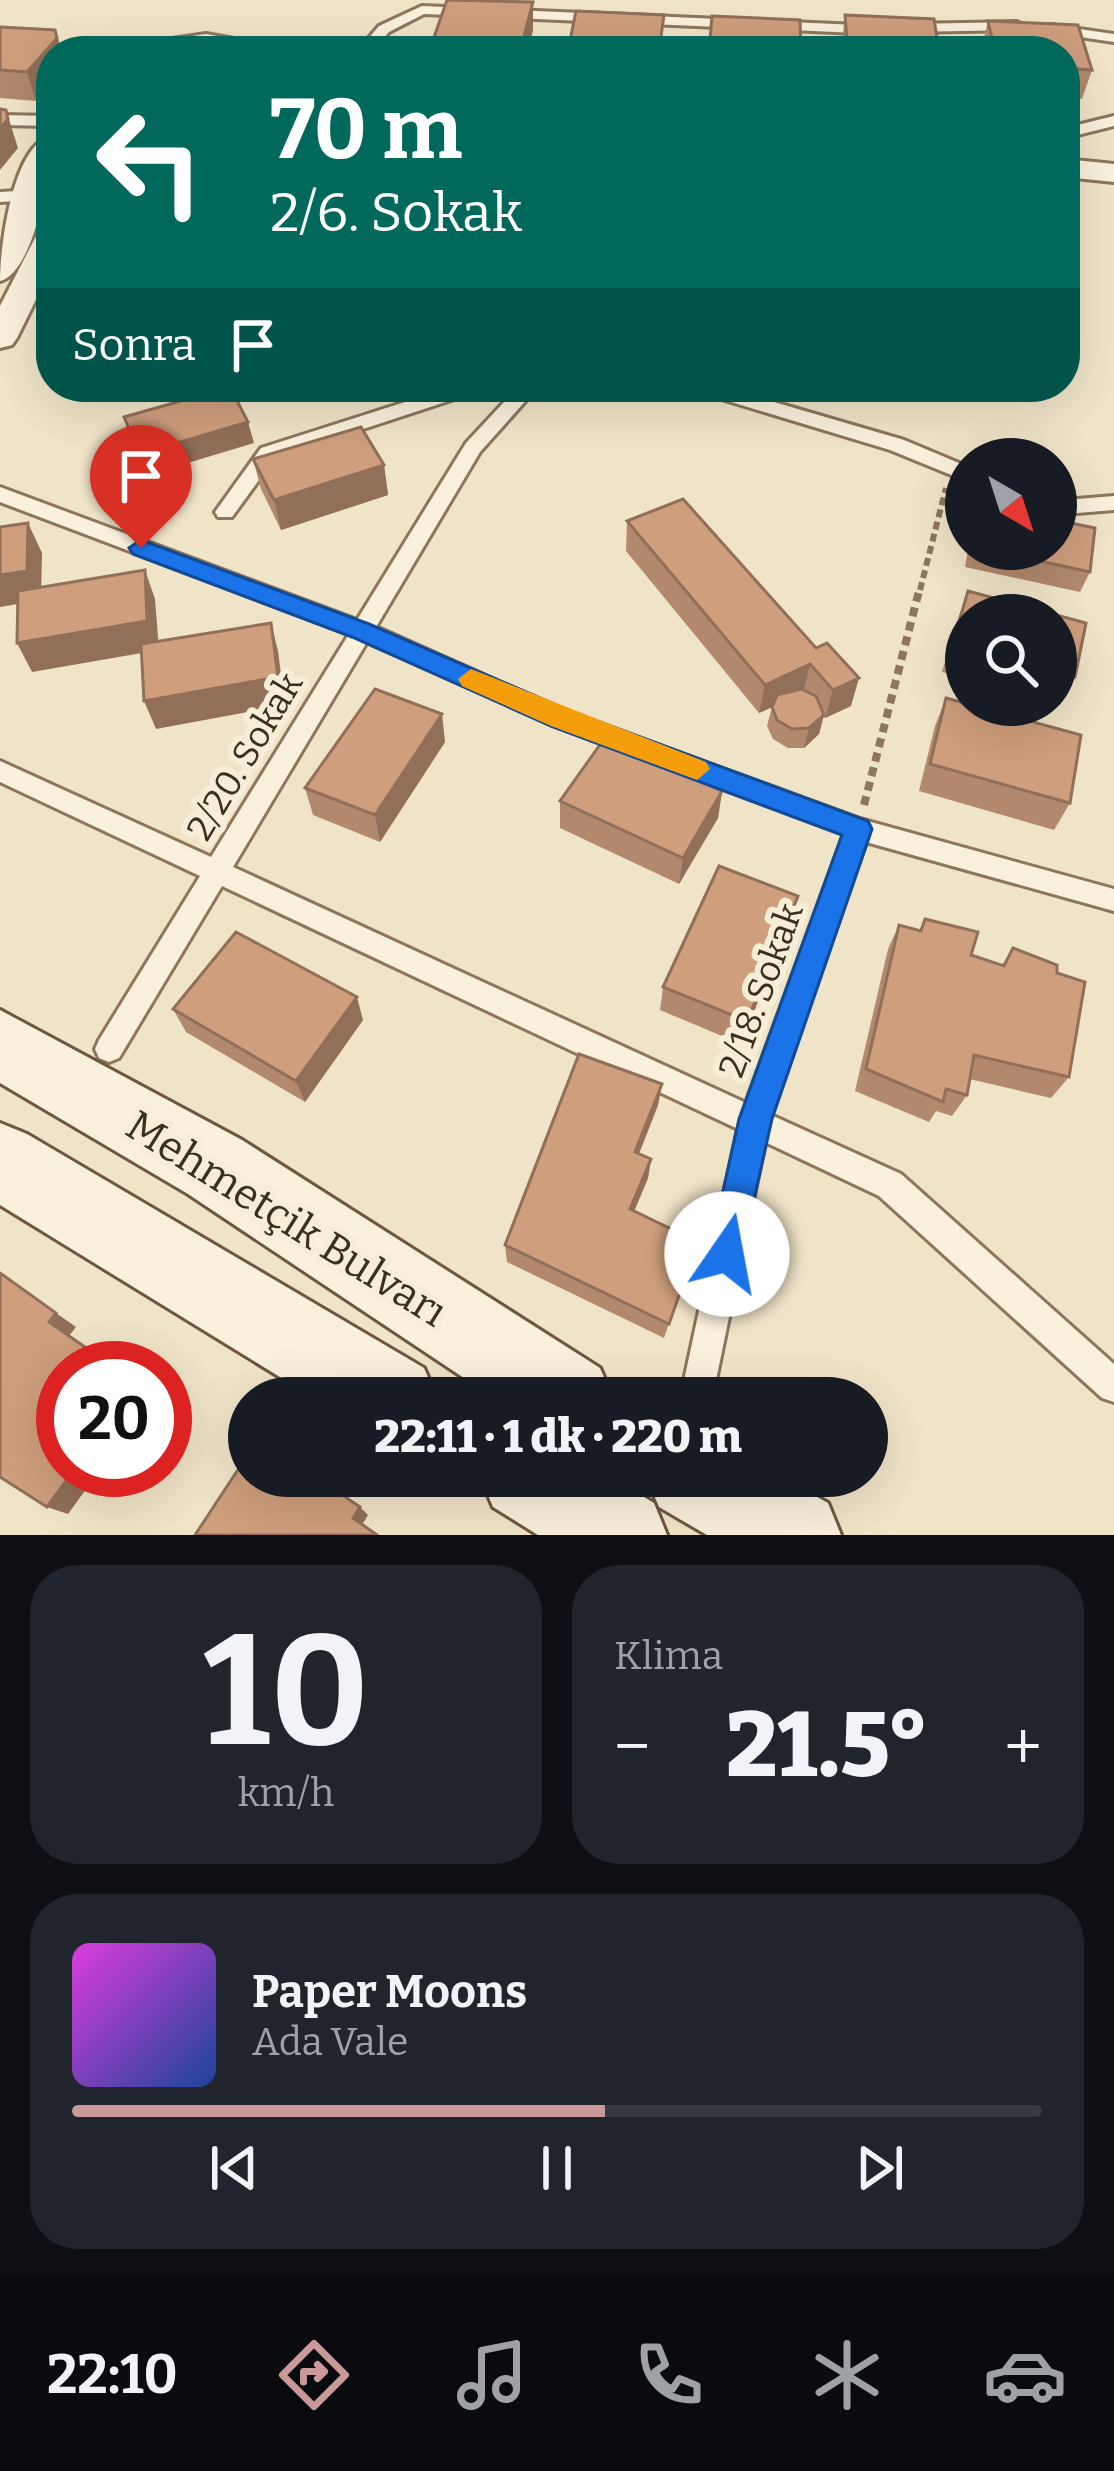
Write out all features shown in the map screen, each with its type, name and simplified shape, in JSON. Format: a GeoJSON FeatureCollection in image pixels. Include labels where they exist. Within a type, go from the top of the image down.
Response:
{"type":"FeatureCollection","features":[{"type":"Feature","properties":{"kind":"main road","name":"Mehmetçik Bulvarı"},"geometry":{"type":"LineString","coordinates":[[0,1044],[214,1167],[538,1377]]}},
{"type":"Feature","properties":{"kind":"main road"},"geometry":{"type":"LineString","coordinates":[[0,1161],[359,1377]]}},
{"type":"Feature","properties":{"kind":"main road"},"geometry":{"type":"LineString","coordinates":[[559,1497],[622,1535]]}},
{"type":"Feature","properties":{"kind":"main road"},"geometry":{"type":"LineString","coordinates":[[695,1499],[796,1535]]}},
{"type":"Feature","properties":{"kind":"street"},"geometry":{"type":"LineString","coordinates":[[1080,170],[1114,173]]}},
{"type":"Feature","properties":{"kind":"street"},"geometry":{"type":"LineString","coordinates":[[0,271],[23,221],[25,196]]}},
{"type":"Feature","properties":{"kind":"street"},"geometry":{"type":"LineString","coordinates":[[0,338],[36,267]]}},
{"type":"Feature","properties":{"kind":"lane"},"geometry":{"type":"LineString","coordinates":[[378,36],[422,10],[857,28],[985,23],[1114,38]]}},
{"type":"Feature","properties":{"kind":"lane"},"geometry":{"type":"LineString","coordinates":[[0,120],[36,121]]}},
{"type":"Feature","properties":{"kind":"lane"},"geometry":{"type":"LineString","coordinates":[[1080,129],[1114,121]]}},
{"type":"Feature","properties":{"kind":"lane"},"geometry":{"type":"LineString","coordinates":[[225,512],[268,453],[426,402]]}},
{"type":"Feature","properties":{"kind":"lane","name":"2/20. Sokak"},"geometry":{"type":"LineString","coordinates":[[110,1049],[473,448],[515,402]]}},
{"type":"Feature","properties":{"kind":"lane"},"geometry":{"type":"LineString","coordinates":[[752,402],[897,445],[945,465]]}},
{"type":"Feature","properties":{"kind":"lane"},"geometry":{"type":"LineString","coordinates":[[0,494],[361,630],[560,719],[858,829],[1114,900]]}},
{"type":"Feature","properties":{"kind":"lane"},"geometry":{"type":"LineString","coordinates":[[1077,506],[1114,503]]}},
{"type":"Feature","properties":{"kind":"lane"},"geometry":{"type":"LineString","coordinates":[[0,771],[890,1185],[1114,1386]]}},
{"type":"Feature","properties":{"kind":"lane","name":"2/18. Sokak"},"geometry":{"type":"LineString","coordinates":[[701,1377],[755,1119],[858,829]]}},
{"type":"Feature","properties":{"kind":"path"},"geometry":{"type":"LineString","coordinates":[[858,829],[945,518]]}},
{"type":"Feature","properties":{"kind":"building"},"geometry":{"type":"Polygon","coordinates":[[[447,0],[533,2],[524,36],[434,36],[447,0]]]}},
{"type":"Feature","properties":{"kind":"building"},"geometry":{"type":"Polygon","coordinates":[[[576,11],[664,15],[661,36],[571,36],[576,11]]]}},
{"type":"Feature","properties":{"kind":"building"},"geometry":{"type":"Polygon","coordinates":[[[845,15],[934,19],[937,36],[847,36],[845,15]]]}},
{"type":"Feature","properties":{"kind":"building"},"geometry":{"type":"Polygon","coordinates":[[[712,16],[800,20],[801,36],[710,36],[712,16]]]}},
{"type":"Feature","properties":{"kind":"building"},"geometry":{"type":"Polygon","coordinates":[[[988,21],[1078,25],[1092,70],[1080,69],[1080,36],[992,36],[988,21]]]}},
{"type":"Feature","properties":{"kind":"building"},"geometry":{"type":"Polygon","coordinates":[[[0,27],[55,30],[56,36],[36,36],[36,62],[27,72],[0,70],[0,27]]]}},
{"type":"Feature","properties":{"kind":"building"},"geometry":{"type":"Polygon","coordinates":[[[0,109],[6,110],[8,119],[0,128],[0,109]]]}},
{"type":"Feature","properties":{"kind":"building"},"geometry":{"type":"Polygon","coordinates":[[[177,402],[238,402],[248,422],[140,454],[124,417],[177,402]]]}},
{"type":"Feature","properties":{"kind":"building"},"geometry":{"type":"Polygon","coordinates":[[[361,427],[384,465],[274,500],[253,459],[361,427]]]}},
{"type":"Feature","properties":{"kind":"building"},"geometry":{"type":"Polygon","coordinates":[[[683,499],[816,648],[827,643],[859,678],[833,690],[810,664],[765,685],[627,521],[683,499]]]}},
{"type":"Feature","properties":{"kind":"building"},"geometry":{"type":"Polygon","coordinates":[[[28,523],[27,571],[0,575],[0,527],[28,523]]]}},
{"type":"Feature","properties":{"kind":"building"},"geometry":{"type":"Polygon","coordinates":[[[1077,524],[1095,528],[1090,572],[1077,569],[1077,524]]]}},
{"type":"Feature","properties":{"kind":"building"},"geometry":{"type":"Polygon","coordinates":[[[145,570],[147,621],[17,643],[18,591],[145,570]]]}},
{"type":"Feature","properties":{"kind":"building"},"geometry":{"type":"Polygon","coordinates":[[[1077,621],[1086,623],[1077,667],[1077,621]]]}},
{"type":"Feature","properties":{"kind":"building"},"geometry":{"type":"Polygon","coordinates":[[[271,623],[278,677],[144,701],[141,644],[271,623]]]}},
{"type":"Feature","properties":{"kind":"building"},"geometry":{"type":"Polygon","coordinates":[[[375,689],[442,714],[375,815],[305,788],[375,689]]]}},
{"type":"Feature","properties":{"kind":"building"},"geometry":{"type":"Polygon","coordinates":[[[801,689],[816,696],[824,715],[809,728],[792,729],[777,720],[772,707],[777,695],[801,689]]]}},
{"type":"Feature","properties":{"kind":"building"},"geometry":{"type":"Polygon","coordinates":[[[945,702],[945,726],[1048,726],[1081,735],[1070,803],[930,764],[945,702]]]}},
{"type":"Feature","properties":{"kind":"building"},"geometry":{"type":"Polygon","coordinates":[[[604,739],[722,791],[683,858],[560,801],[604,739]]]}},
{"type":"Feature","properties":{"kind":"building"},"geometry":{"type":"Polygon","coordinates":[[[719,866],[798,896],[747,1021],[663,987],[719,866]]]}},
{"type":"Feature","properties":{"kind":"building"},"geometry":{"type":"Polygon","coordinates":[[[925,919],[978,932],[971,955],[1004,966],[1013,948],[1057,965],[1057,973],[1085,982],[1069,1077],[974,1055],[967,1095],[946,1089],[943,1102],[866,1069],[899,925],[921,931],[925,919]]]}},
{"type":"Feature","properties":{"kind":"building"},"geometry":{"type":"Polygon","coordinates":[[[236,932],[357,997],[296,1081],[173,1009],[236,932]]]}},
{"type":"Feature","properties":{"kind":"building"},"geometry":{"type":"Polygon","coordinates":[[[579,1054],[662,1084],[635,1152],[651,1159],[630,1209],[698,1242],[669,1324],[505,1245],[579,1054]]]}},
{"type":"Feature","properties":{"kind":"building"},"geometry":{"type":"Polygon","coordinates":[[[0,1273],[56,1313],[49,1322],[76,1341],[36,1341],[36,1497],[54,1497],[47,1507],[0,1477],[0,1273]]]}},
{"type":"Feature","properties":{"kind":"building"},"geometry":{"type":"Polygon","coordinates":[[[228,1485],[228,1497],[345,1497],[360,1507],[353,1518],[377,1535],[195,1535],[228,1485]]]}},
{"type":"Feature","properties":{"kind":"slow traffic"},"geometry":{"type":"LineString","coordinates":[[471,679],[560,719],[697,769]]}},
{"type":"Feature","properties":{"kind":"route"},"geometry":{"type":"LineString","coordinates":[[141,548],[361,630],[560,719],[858,829],[755,1119],[727,1254]]}}]}
